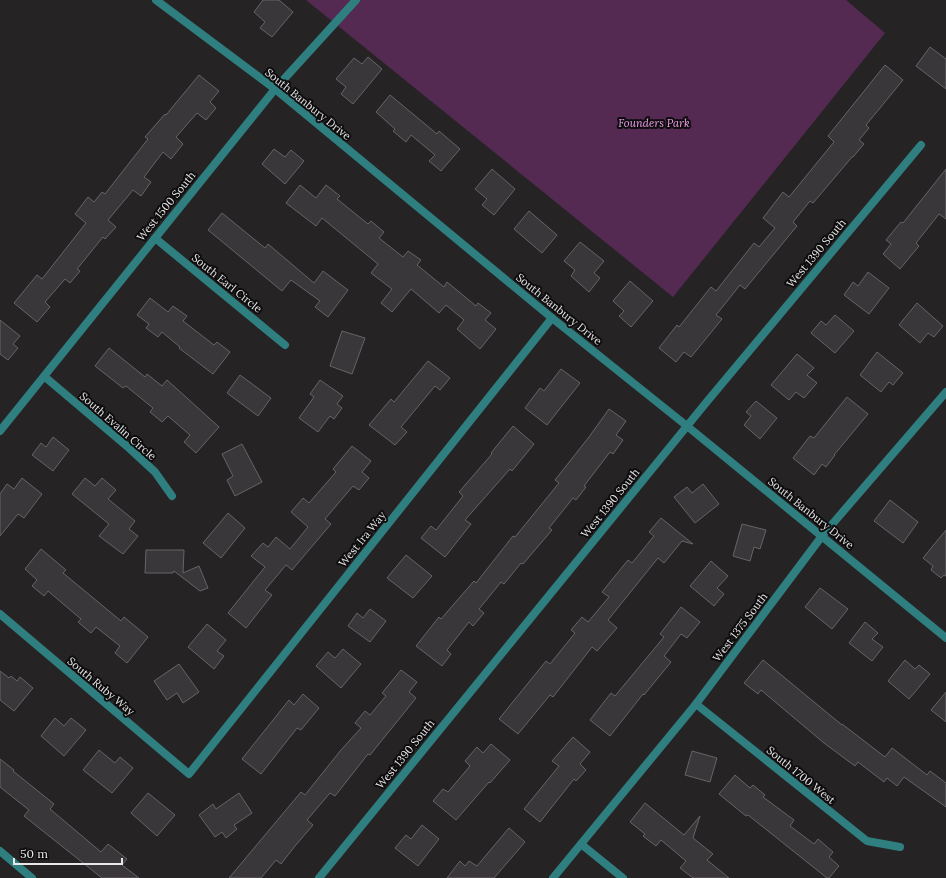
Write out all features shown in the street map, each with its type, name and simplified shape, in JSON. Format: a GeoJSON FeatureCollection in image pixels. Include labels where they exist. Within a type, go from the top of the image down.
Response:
{"type":"FeatureCollection","features":[{"type":"Feature","properties":{"kind":"street","name":"South Banbury Drive"},"geometry":{"type":"LineString","coordinates":[[156,0],[275,89],[552,318],[687,426],[946,638]]}},
{"type":"Feature","properties":{"kind":"street","name":"West 1500 South"},"geometry":{"type":"LineString","coordinates":[[0,431],[45,377],[275,89],[356,0]]}},
{"type":"Feature","properties":{"kind":"street","name":"West 1390 South"},"geometry":{"type":"LineString","coordinates":[[319,878],[687,426],[921,145]]}},
{"type":"Feature","properties":{"kind":"street","name":"South Earl Circle"},"geometry":{"type":"LineString","coordinates":[[155,238],[285,345]]}},
{"type":"Feature","properties":{"kind":"street","name":"West Ira Way"},"geometry":{"type":"LineString","coordinates":[[189,774],[552,318]]}},
{"type":"Feature","properties":{"kind":"street","name":"South Evalin Circle"},"geometry":{"type":"LineString","coordinates":[[45,377],[155,472],[172,496]]}},
{"type":"Feature","properties":{"kind":"street","name":"West 1375 South"},"geometry":{"type":"LineString","coordinates":[[553,878],[696,704],[822,536],[946,392]]}},
{"type":"Feature","properties":{"kind":"street","name":"South Ruby Way"},"geometry":{"type":"LineString","coordinates":[[0,614],[189,774]]}},
{"type":"Feature","properties":{"kind":"street","name":"South 1700 West"},"geometry":{"type":"LineString","coordinates":[[696,704],[867,841],[900,847]]}},
{"type":"Feature","properties":{"kind":"street"},"geometry":{"type":"LineString","coordinates":[[581,844],[623,878]]}},
{"type":"Feature","properties":{"kind":"street"},"geometry":{"type":"LineString","coordinates":[[0,851],[32,878]]}},
{"type":"Feature","properties":{"kind":"green space","name":"Founders Park"},"geometry":{"type":"Polygon","coordinates":[[[306,0],[846,0],[885,33],[673,297],[306,0]]]}},
{"type":"Feature","properties":{"kind":"building"},"geometry":{"type":"Polygon","coordinates":[[[263,0],[279,0],[293,12],[272,37],[260,28],[265,22],[254,12],[263,0]]]}},
{"type":"Feature","properties":{"kind":"building"},"geometry":{"type":"Polygon","coordinates":[[[930,47],[946,59],[946,89],[916,66],[930,47]]]}},
{"type":"Feature","properties":{"kind":"building"},"geometry":{"type":"Polygon","coordinates":[[[368,57],[382,69],[353,104],[341,94],[346,87],[336,79],[354,58],[362,64],[368,57]]]}},
{"type":"Feature","properties":{"kind":"building"},"geometry":{"type":"Polygon","coordinates":[[[885,65],[903,80],[866,125],[869,128],[859,140],[864,144],[813,203],[810,201],[793,222],[797,226],[745,289],[740,285],[716,315],[722,319],[691,357],[684,352],[676,362],[659,348],[677,325],[679,327],[711,287],[716,291],[754,243],[759,247],[775,228],[763,218],[783,192],[789,197],[834,142],[828,136],[885,65]]]}},
{"type":"Feature","properties":{"kind":"building"},"geometry":{"type":"Polygon","coordinates":[[[199,75],[219,91],[210,102],[216,108],[206,120],[197,113],[176,137],[183,144],[171,159],[163,152],[144,177],[151,182],[141,196],[133,190],[108,220],[116,227],[105,239],[103,237],[77,269],[80,271],[70,283],[65,279],[45,302],[50,307],[37,322],[14,303],[37,275],[42,279],[86,223],[75,214],[88,197],[94,202],[102,192],[105,194],[148,139],[145,137],[165,114],[166,115],[199,75]]]}},
{"type":"Feature","properties":{"kind":"building"},"geometry":{"type":"Polygon","coordinates":[[[390,95],[437,134],[439,131],[460,149],[441,171],[429,161],[435,155],[411,135],[406,142],[393,131],[395,129],[376,112],[390,95]]]}},
{"type":"Feature","properties":{"kind":"building"},"geometry":{"type":"Polygon","coordinates":[[[274,149],[285,157],[291,150],[304,161],[285,184],[262,164],[274,149]]]}},
{"type":"Feature","properties":{"kind":"building"},"geometry":{"type":"Polygon","coordinates":[[[492,169],[515,189],[494,215],[482,205],[487,199],[475,189],[492,169]]]}},
{"type":"Feature","properties":{"kind":"building"},"geometry":{"type":"Polygon","coordinates":[[[946,169],[946,219],[939,214],[916,243],[919,246],[900,269],[883,254],[891,244],[886,240],[901,222],[903,223],[946,169]]]}},
{"type":"Feature","properties":{"kind":"building"},"geometry":{"type":"Polygon","coordinates":[[[300,185],[316,198],[326,185],[340,196],[337,199],[368,224],[371,221],[384,232],[379,238],[403,257],[408,251],[421,260],[417,265],[444,287],[447,282],[476,306],[478,303],[491,313],[485,320],[496,329],[480,349],[457,329],[464,320],[446,305],[439,313],[411,289],[392,312],[381,303],[392,289],[371,273],[378,264],[322,218],[316,226],[286,203],[300,185]]]}},
{"type":"Feature","properties":{"kind":"building"},"geometry":{"type":"Polygon","coordinates":[[[529,211],[557,235],[542,253],[514,229],[529,211]]]}},
{"type":"Feature","properties":{"kind":"building"},"geometry":{"type":"Polygon","coordinates":[[[222,213],[265,248],[268,244],[314,283],[323,271],[348,290],[328,317],[315,307],[320,301],[291,280],[282,291],[208,230],[222,213]]]}},
{"type":"Feature","properties":{"kind":"building"},"geometry":{"type":"Polygon","coordinates":[[[580,242],[604,261],[594,273],[600,278],[589,292],[571,276],[575,270],[564,261],[580,242]]]}},
{"type":"Feature","properties":{"kind":"building"},"geometry":{"type":"Polygon","coordinates":[[[868,272],[889,288],[869,314],[844,295],[853,282],[858,286],[868,272]]]}},
{"type":"Feature","properties":{"kind":"building"},"geometry":{"type":"Polygon","coordinates":[[[630,281],[653,301],[631,327],[619,316],[624,311],[613,301],[630,281]]]}},
{"type":"Feature","properties":{"kind":"building"},"geometry":{"type":"Polygon","coordinates":[[[150,298],[168,312],[173,306],[187,316],[183,321],[214,345],[217,342],[230,352],[213,374],[179,348],[180,347],[162,332],[158,337],[146,328],[149,324],[137,315],[150,298]]]}},
{"type":"Feature","properties":{"kind":"building"},"geometry":{"type":"Polygon","coordinates":[[[917,303],[943,326],[934,337],[928,333],[920,343],[899,325],[917,303]]]}},
{"type":"Feature","properties":{"kind":"building"},"geometry":{"type":"Polygon","coordinates":[[[835,315],[854,331],[835,353],[811,333],[821,321],[826,325],[835,315]]]}},
{"type":"Feature","properties":{"kind":"building"},"geometry":{"type":"Polygon","coordinates":[[[0,320],[20,336],[13,344],[18,348],[8,360],[0,354],[0,320]]]}},
{"type":"Feature","properties":{"kind":"building"},"geometry":{"type":"Polygon","coordinates":[[[342,331],[365,338],[352,374],[330,366],[342,331]]]}},
{"type":"Feature","properties":{"kind":"building"},"geometry":{"type":"Polygon","coordinates":[[[109,348],[145,377],[147,374],[162,386],[167,380],[219,427],[196,453],[184,442],[190,435],[168,416],[162,422],[150,412],[153,408],[126,386],[123,388],[95,366],[109,348]]]}},
{"type":"Feature","properties":{"kind":"building"},"geometry":{"type":"Polygon","coordinates":[[[877,352],[903,373],[893,385],[889,382],[881,392],[860,375],[877,352]]]}},
{"type":"Feature","properties":{"kind":"building"},"geometry":{"type":"Polygon","coordinates":[[[797,354],[814,368],[807,375],[817,383],[804,398],[796,392],[789,400],[771,385],[797,354]]]}},
{"type":"Feature","properties":{"kind":"building"},"geometry":{"type":"Polygon","coordinates":[[[428,361],[450,378],[440,390],[435,386],[401,427],[407,432],[395,445],[369,425],[391,399],[394,402],[428,361]]]}},
{"type":"Feature","properties":{"kind":"building"},"geometry":{"type":"Polygon","coordinates":[[[561,369],[580,383],[547,425],[525,408],[540,388],[544,391],[561,369]]]}},
{"type":"Feature","properties":{"kind":"building"},"geometry":{"type":"Polygon","coordinates":[[[240,375],[271,398],[258,416],[227,393],[240,375]]]}},
{"type":"Feature","properties":{"kind":"building"},"geometry":{"type":"Polygon","coordinates":[[[320,380],[343,396],[337,404],[342,408],[334,419],[330,416],[318,432],[299,418],[314,397],[310,394],[320,380]]]}},
{"type":"Feature","properties":{"kind":"building"},"geometry":{"type":"Polygon","coordinates":[[[847,397],[868,414],[826,467],[822,464],[814,475],[793,458],[810,436],[814,438],[847,397]]]}},
{"type":"Feature","properties":{"kind":"building"},"geometry":{"type":"Polygon","coordinates":[[[756,401],[777,418],[760,439],[744,425],[751,416],[746,412],[756,401]]]}},
{"type":"Feature","properties":{"kind":"building"},"geometry":{"type":"Polygon","coordinates":[[[609,409],[626,421],[616,435],[623,440],[613,454],[610,452],[584,486],[586,487],[576,500],[573,498],[549,528],[552,530],[523,564],[521,563],[504,584],[501,582],[479,609],[484,613],[473,626],[469,622],[447,650],[451,654],[442,666],[416,646],[439,617],[441,619],[474,581],[476,583],[513,536],[515,537],[559,483],[555,480],[609,409]]]}},
{"type":"Feature","properties":{"kind":"building"},"geometry":{"type":"Polygon","coordinates":[[[513,426],[534,444],[512,471],[510,469],[465,520],[471,524],[445,557],[421,538],[431,526],[436,530],[463,496],[459,492],[492,454],[491,453],[513,426]]]}},
{"type":"Feature","properties":{"kind":"building"},"geometry":{"type":"Polygon","coordinates":[[[53,437],[69,450],[53,471],[32,455],[41,443],[46,447],[53,437]]]}},
{"type":"Feature","properties":{"kind":"building"},"geometry":{"type":"Polygon","coordinates":[[[242,444],[262,482],[235,496],[227,480],[233,476],[222,454],[242,444]]]}},
{"type":"Feature","properties":{"kind":"building"},"geometry":{"type":"Polygon","coordinates":[[[352,446],[371,461],[362,472],[369,478],[359,490],[353,486],[325,519],[331,524],[292,570],[286,565],[265,590],[272,595],[246,628],[228,613],[265,567],[251,556],[263,543],[268,547],[276,537],[290,549],[308,527],[291,512],[303,498],[309,503],[336,472],[333,469],[352,446]]]}},
{"type":"Feature","properties":{"kind":"building"},"geometry":{"type":"Polygon","coordinates":[[[22,478],[42,494],[24,518],[18,514],[0,536],[0,494],[7,484],[14,489],[22,478]]]}},
{"type":"Feature","properties":{"kind":"building"},"geometry":{"type":"Polygon","coordinates":[[[85,478],[95,486],[102,478],[116,490],[108,499],[135,521],[129,529],[138,536],[123,554],[99,536],[109,524],[72,494],[85,478]]]}},
{"type":"Feature","properties":{"kind":"building"},"geometry":{"type":"Polygon","coordinates":[[[703,484],[719,504],[695,523],[674,497],[687,487],[692,493],[703,484]]]}},
{"type":"Feature","properties":{"kind":"building"},"geometry":{"type":"Polygon","coordinates":[[[890,500],[918,522],[903,543],[874,521],[890,500]]]}},
{"type":"Feature","properties":{"kind":"building"},"geometry":{"type":"Polygon","coordinates":[[[228,513],[245,528],[221,558],[203,543],[228,513]]]}},
{"type":"Feature","properties":{"kind":"building"},"geometry":{"type":"Polygon","coordinates":[[[661,518],[693,544],[682,541],[664,563],[658,558],[608,620],[617,628],[597,651],[592,647],[553,697],[550,695],[518,734],[499,719],[546,661],[550,664],[575,633],[571,630],[582,617],[588,622],[609,597],[602,592],[628,560],[632,563],[654,536],[649,532],[661,518]]]}},
{"type":"Feature","properties":{"kind":"building"},"geometry":{"type":"Polygon","coordinates":[[[742,524],[766,530],[760,549],[754,547],[750,561],[733,556],[742,524]]]}},
{"type":"Feature","properties":{"kind":"building"},"geometry":{"type":"Polygon","coordinates":[[[946,530],[946,576],[944,575],[941,578],[931,570],[933,566],[923,558],[946,530]]]}},
{"type":"Feature","properties":{"kind":"building"},"geometry":{"type":"Polygon","coordinates":[[[41,549],[66,570],[63,573],[121,621],[124,617],[148,637],[127,663],[115,653],[120,646],[96,627],[91,633],[78,622],[81,619],[48,591],[44,596],[32,586],[37,580],[25,569],[41,549]]]}},
{"type":"Feature","properties":{"kind":"building"},"geometry":{"type":"Polygon","coordinates":[[[146,550],[184,550],[183,573],[199,566],[208,588],[200,591],[174,571],[173,573],[145,573],[146,550]]]}},
{"type":"Feature","properties":{"kind":"building"},"geometry":{"type":"Polygon","coordinates":[[[406,555],[432,576],[413,598],[387,578],[406,555]]]}},
{"type":"Feature","properties":{"kind":"building"},"geometry":{"type":"Polygon","coordinates":[[[711,561],[728,576],[717,588],[724,594],[714,606],[690,586],[711,561]]]}},
{"type":"Feature","properties":{"kind":"building"},"geometry":{"type":"Polygon","coordinates":[[[820,588],[848,609],[832,629],[805,607],[820,588]]]}},
{"type":"Feature","properties":{"kind":"building"},"geometry":{"type":"Polygon","coordinates":[[[681,607],[700,622],[687,638],[681,634],[664,656],[671,662],[644,695],[643,694],[610,736],[590,720],[611,693],[615,696],[664,637],[660,634],[681,607]]]}},
{"type":"Feature","properties":{"kind":"building"},"geometry":{"type":"Polygon","coordinates":[[[370,609],[386,621],[370,642],[348,626],[357,613],[363,618],[370,609]]]}},
{"type":"Feature","properties":{"kind":"building"},"geometry":{"type":"Polygon","coordinates":[[[865,622],[878,633],[872,639],[883,647],[872,661],[849,643],[865,622]]]}},
{"type":"Feature","properties":{"kind":"building"},"geometry":{"type":"Polygon","coordinates":[[[207,624],[226,640],[217,651],[224,656],[214,669],[188,647],[207,624]]]}},
{"type":"Feature","properties":{"kind":"building"},"geometry":{"type":"Polygon","coordinates":[[[343,649],[361,664],[341,688],[316,666],[328,652],[335,658],[343,649]]]}},
{"type":"Feature","properties":{"kind":"building"},"geometry":{"type":"Polygon","coordinates":[[[763,660],[842,725],[885,757],[892,748],[927,775],[930,771],[946,783],[946,807],[904,777],[897,786],[887,778],[884,782],[858,762],[855,766],[824,743],[761,690],[758,694],[744,683],[763,660]]]}},
{"type":"Feature","properties":{"kind":"building"},"geometry":{"type":"Polygon","coordinates":[[[905,660],[915,669],[919,665],[930,674],[909,699],[888,681],[905,660]]]}},
{"type":"Feature","properties":{"kind":"building"},"geometry":{"type":"Polygon","coordinates":[[[179,664],[199,692],[183,703],[177,693],[167,700],[154,681],[179,664]]]}},
{"type":"Feature","properties":{"kind":"building"},"geometry":{"type":"Polygon","coordinates":[[[401,670],[417,682],[409,692],[416,698],[370,755],[368,754],[335,796],[330,793],[307,820],[313,825],[281,864],[276,860],[261,878],[229,878],[301,792],[305,795],[341,750],[361,728],[355,723],[365,711],[370,715],[386,696],[382,693],[401,670]]]}},
{"type":"Feature","properties":{"kind":"building"},"geometry":{"type":"Polygon","coordinates":[[[0,671],[9,678],[11,676],[17,681],[20,677],[33,688],[14,711],[0,700],[0,671]]]}},
{"type":"Feature","properties":{"kind":"building"},"geometry":{"type":"Polygon","coordinates":[[[946,692],[946,722],[931,710],[946,692]]]}},
{"type":"Feature","properties":{"kind":"building"},"geometry":{"type":"Polygon","coordinates":[[[303,694],[319,708],[301,730],[297,728],[261,774],[242,759],[289,700],[294,705],[303,694]]]}},
{"type":"Feature","properties":{"kind":"building"},"geometry":{"type":"Polygon","coordinates":[[[55,718],[64,726],[71,718],[86,730],[64,756],[41,736],[55,718]]]}},
{"type":"Feature","properties":{"kind":"building"},"geometry":{"type":"Polygon","coordinates":[[[573,737],[590,752],[580,764],[586,770],[576,781],[574,779],[540,822],[524,809],[559,766],[552,761],[573,737]]]}},
{"type":"Feature","properties":{"kind":"building"},"geometry":{"type":"Polygon","coordinates":[[[491,744],[510,760],[456,820],[433,801],[443,789],[448,792],[470,766],[465,761],[477,747],[483,753],[491,744]]]}},
{"type":"Feature","properties":{"kind":"building"},"geometry":{"type":"Polygon","coordinates":[[[99,750],[115,763],[120,757],[133,768],[112,793],[83,770],[99,750]]]}},
{"type":"Feature","properties":{"kind":"building"},"geometry":{"type":"Polygon","coordinates":[[[692,751],[717,758],[710,782],[685,775],[692,751]]]}},
{"type":"Feature","properties":{"kind":"building"},"geometry":{"type":"Polygon","coordinates":[[[0,759],[54,804],[50,809],[101,852],[108,844],[127,859],[122,865],[139,878],[102,878],[24,816],[29,810],[0,787],[0,759]]]}},
{"type":"Feature","properties":{"kind":"building"},"geometry":{"type":"Polygon","coordinates":[[[735,775],[750,788],[753,785],[765,795],[763,797],[794,820],[790,826],[814,844],[818,839],[833,852],[829,857],[839,866],[829,878],[827,878],[748,815],[746,816],[719,794],[735,775]]]}},
{"type":"Feature","properties":{"kind":"building"},"geometry":{"type":"Polygon","coordinates":[[[148,793],[175,815],[157,836],[131,813],[148,793]]]}},
{"type":"Feature","properties":{"kind":"building"},"geometry":{"type":"Polygon","coordinates":[[[239,793],[252,813],[234,825],[237,829],[226,838],[222,832],[215,837],[199,815],[213,804],[216,809],[239,793]]]}},
{"type":"Feature","properties":{"kind":"building"},"geometry":{"type":"Polygon","coordinates":[[[645,803],[684,835],[700,816],[693,838],[713,854],[707,860],[729,878],[693,878],[680,868],[686,861],[661,840],[656,846],[643,836],[645,834],[630,822],[645,803]]]}},
{"type":"Feature","properties":{"kind":"building"},"geometry":{"type":"Polygon","coordinates":[[[422,825],[439,839],[418,866],[395,848],[406,835],[411,839],[422,825]]]}},
{"type":"Feature","properties":{"kind":"building"},"geometry":{"type":"Polygon","coordinates":[[[509,828],[525,842],[494,878],[447,878],[460,861],[465,866],[469,861],[477,866],[509,828]]]}}]}
